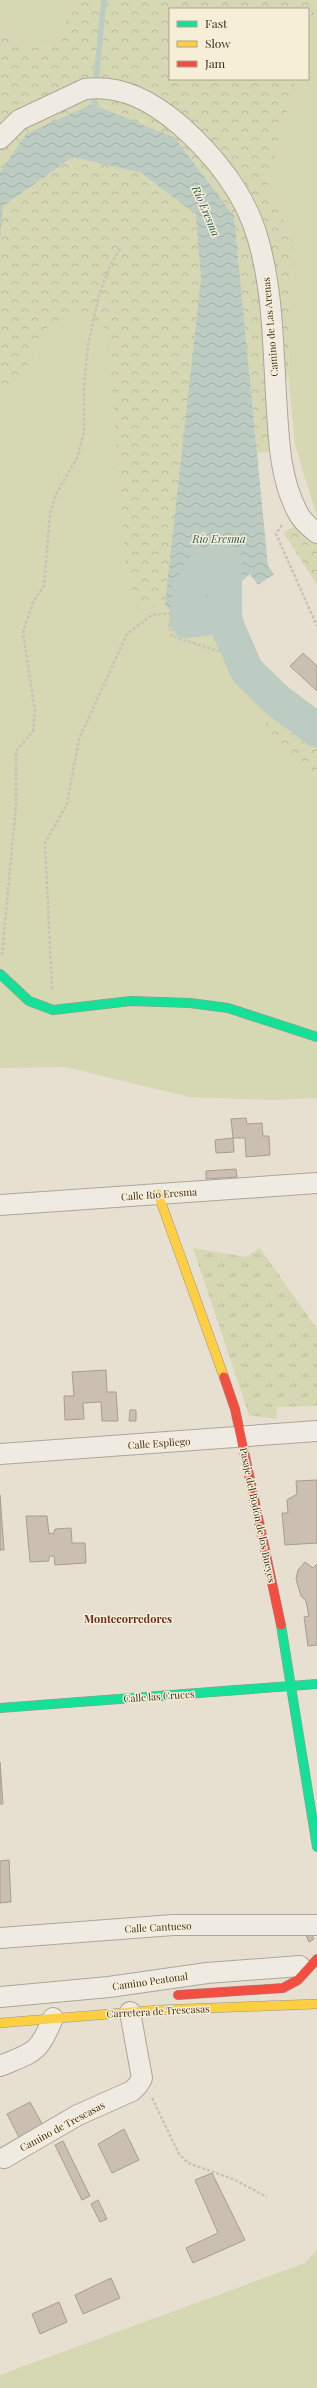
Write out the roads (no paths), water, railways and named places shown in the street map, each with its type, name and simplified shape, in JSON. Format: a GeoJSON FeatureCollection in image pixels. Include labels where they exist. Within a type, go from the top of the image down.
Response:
{"type":"FeatureCollection","features":[{"type":"Feature","properties":{"kind":"street","name":"Camino de Las Arenas"},"geometry":{"type":"LineString","coordinates":[[0,139],[19,120],[85,89],[95,88],[117,90],[140,97],[172,118],[198,140],[239,192],[258,239],[268,291],[280,456],[286,483],[297,512],[307,525],[317,533]]}},
{"type":"Feature","properties":{"kind":"street"},"geometry":{"type":"LineString","coordinates":[[0,974],[30,1000],[53,1010],[131,1001],[190,1004],[228,1008],[317,1037]]}},
{"type":"Feature","properties":{"kind":"street","name":"Calle Río Eresma"},"geometry":{"type":"LineString","coordinates":[[0,1205],[317,1183]]}},
{"type":"Feature","properties":{"kind":"street","name":"Pasaje del Bodón de los Bueyes"},"geometry":{"type":"LineString","coordinates":[[158,1194],[235,1409],[292,1687],[317,1847]]}},
{"type":"Feature","properties":{"kind":"street","name":"Calle Espliego"},"geometry":{"type":"LineString","coordinates":[[0,1454],[242,1438],[317,1431]]}},
{"type":"Feature","properties":{"kind":"street","name":"Calle las Cruces"},"geometry":{"type":"LineString","coordinates":[[0,1708],[317,1684]]}},
{"type":"Feature","properties":{"kind":"street","name":"Calle Cantueso"},"geometry":{"type":"LineString","coordinates":[[0,1938],[173,1925],[317,1925]]}},
{"type":"Feature","properties":{"kind":"street"},"geometry":{"type":"LineString","coordinates":[[137,2012],[167,1997],[283,1988],[298,1980],[308,1963]]}},
{"type":"Feature","properties":{"kind":"street","name":"Camino Peatonal"},"geometry":{"type":"LineString","coordinates":[[0,1997],[109,1987],[207,1973],[308,1963]]}},
{"type":"Feature","properties":{"kind":"street","name":"Carretera de Trescasas"},"geometry":{"type":"LineString","coordinates":[[0,2023],[137,2012],[270,2004],[317,2004]]}},
{"type":"Feature","properties":{"kind":"street","name":"Camino de Trescasas"},"geometry":{"type":"LineString","coordinates":[[4,2158],[78,2115],[132,2091],[138,2085],[142,2078],[137,2012]]}},
{"type":"Feature","properties":{"kind":"street"},"geometry":{"type":"LineString","coordinates":[[0,2066],[36,2050],[45,2039],[53,2018]]}},
{"type":"Feature","properties":{"kind":"water","name":"Río Eresma"},"geometry":{"type":"Polygon","coordinates":[[[92,104],[175,138],[234,216],[268,566],[274,574],[258,585],[250,574],[232,590],[235,605],[172,613],[165,604],[201,279],[196,214],[141,173],[73,157],[3,206],[0,240],[0,172],[26,134],[92,104]]]}},
{"type":"Feature","properties":{"kind":"waterway"},"geometry":{"type":"LineString","coordinates":[[93,111],[104,0]]}},
{"type":"Feature","properties":{"kind":"waterway","name":"Río Eresma"},"geometry":{"type":"LineString","coordinates":[[225,561],[225,616],[228,628],[247,671],[278,701],[317,730]]}},
{"type":"Feature","properties":{"kind":"waterway"},"geometry":{"type":"LineString","coordinates":[[202,568],[189,590],[187,621],[225,616]]}},
{"type":"Feature","properties":{"kind":"district","name":"Montecorredores"},"geometry":{"type":"Point","coordinates":[128,1619]}}]}
